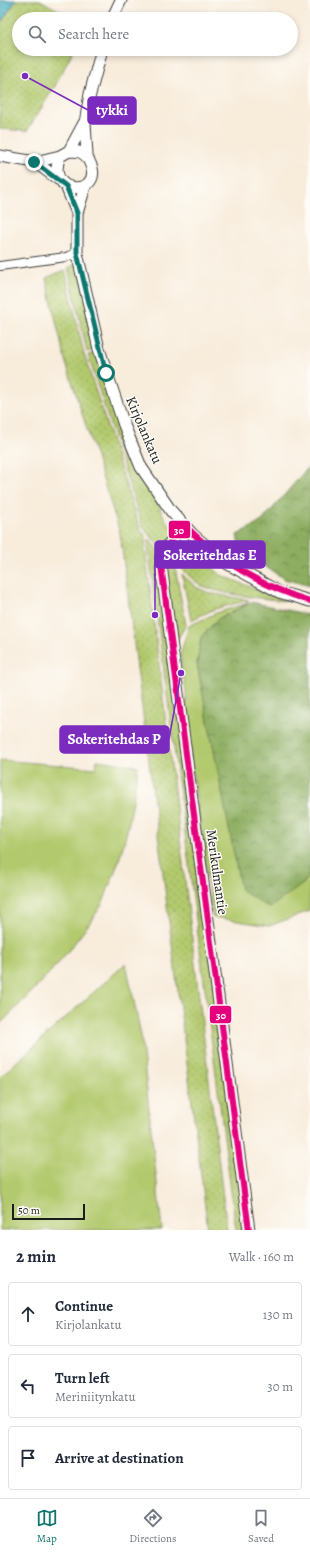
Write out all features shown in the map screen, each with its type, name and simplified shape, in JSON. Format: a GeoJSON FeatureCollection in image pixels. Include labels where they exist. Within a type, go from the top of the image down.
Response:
{"type":"FeatureCollection","features":[{"type":"Feature","properties":{"kind":"street"},"geometry":{"type":"LineString","coordinates":[[115,12],[121,0]]}},
{"type":"Feature","properties":{"kind":"street"},"geometry":{"type":"LineString","coordinates":[[0,156],[34,162],[62,182],[77,190],[85,187],[91,181],[93,173],[87,156],[85,123],[90,94],[100,56]]}},
{"type":"Feature","properties":{"kind":"street"},"geometry":{"type":"LineString","coordinates":[[62,182],[56,166],[85,123]]}},
{"type":"Feature","properties":{"kind":"street"},"geometry":{"type":"LineString","coordinates":[[34,162],[64,153],[80,151],[87,156]]}},
{"type":"Feature","properties":{"kind":"street","name":"Kirjolankatu"},"geometry":{"type":"LineString","coordinates":[[62,182],[77,213]]}},
{"type":"Feature","properties":{"kind":"street","name":"Kirjolankatu"},"geometry":{"type":"LineString","coordinates":[[85,187],[77,213],[77,253],[99,350],[124,425],[141,466],[171,511],[183,524],[228,564],[279,592],[310,601]]}},
{"type":"Feature","properties":{"kind":"street"},"geometry":{"type":"LineString","coordinates":[[0,266],[66,257],[77,253]]}},
{"type":"Feature","properties":{"kind":"street","name":"Merikulmantie"},"geometry":{"type":"LineString","coordinates":[[183,524],[163,552],[161,564],[249,1230]]}},
{"type":"Feature","properties":{"kind":"green space"},"geometry":{"type":"Polygon","coordinates":[[[16,0],[40,0],[62,12],[12,12],[12,56],[70,56],[55,86],[27,131],[0,129],[0,24],[16,0]]]}},
{"type":"Feature","properties":{"kind":"green space"},"geometry":{"type":"Polygon","coordinates":[[[83,261],[98,348],[87,352],[68,268],[83,261]]]}},
{"type":"Feature","properties":{"kind":"green space"},"geometry":{"type":"Polygon","coordinates":[[[65,270],[84,354],[140,529],[146,536],[145,548],[227,1230],[208,1230],[120,533],[65,360],[46,278],[65,270]]]}},
{"type":"Feature","properties":{"kind":"green space"},"geometry":{"type":"Polygon","coordinates":[[[98,352],[132,447],[165,519],[176,531],[163,550],[143,528],[88,355],[98,352]]]}},
{"type":"Feature","properties":{"kind":"green space"},"geometry":{"type":"Polygon","coordinates":[[[310,465],[310,586],[284,579],[240,550],[237,535],[262,521],[310,465]]]}},
{"type":"Feature","properties":{"kind":"green space"},"geometry":{"type":"Polygon","coordinates":[[[178,536],[221,575],[286,601],[216,591],[199,584],[190,577],[166,552],[178,536]]]}},
{"type":"Feature","properties":{"kind":"green space"},"geometry":{"type":"Polygon","coordinates":[[[149,539],[161,554],[245,1230],[236,1230],[148,547],[149,539]]]}},
{"type":"Feature","properties":{"kind":"green space"},"geometry":{"type":"Polygon","coordinates":[[[164,555],[175,567],[186,625],[174,645],[164,555]]]}},
{"type":"Feature","properties":{"kind":"green space"},"geometry":{"type":"Polygon","coordinates":[[[182,574],[196,587],[209,593],[249,600],[215,609],[191,620],[182,574]]]}},
{"type":"Feature","properties":{"kind":"green space"},"geometry":{"type":"Polygon","coordinates":[[[251,602],[218,619],[201,637],[197,664],[216,759],[303,884],[310,874],[309,911],[269,926],[213,917],[187,733],[186,691],[180,655],[189,626],[216,613],[251,602]]]}},
{"type":"Feature","properties":{"kind":"green space"},"geometry":{"type":"Polygon","coordinates":[[[251,602],[310,615],[310,874],[303,884],[269,908],[241,890],[197,664],[201,637],[218,619],[251,602]]]}},
{"type":"Feature","properties":{"kind":"green space"},"geometry":{"type":"Polygon","coordinates":[[[0,760],[96,768],[97,760],[138,766],[125,841],[116,870],[102,904],[79,938],[41,982],[0,1024],[0,760]]]}},
{"type":"Feature","properties":{"kind":"green space"},"geometry":{"type":"Polygon","coordinates":[[[126,963],[141,1035],[162,1230],[0,1230],[0,1077],[126,963]]]}},
{"type":"Feature","properties":{"kind":"water"},"geometry":{"type":"Polygon","coordinates":[[[0,0],[16,0],[0,24],[0,0]]]}},
{"type":"Feature","properties":{"kind":"transit line","name":"30"},"geometry":{"type":"LineString","coordinates":[[249,1230],[161,565],[163,553],[183,524],[212,550],[242,571],[274,588],[310,601]]}},
{"type":"Feature","properties":{"kind":"place","name":"tykki"},"geometry":{"type":"Point","coordinates":[25,76]}},
{"type":"Feature","properties":{"kind":"place","name":"Sokeritehdas E"},"geometry":{"type":"Point","coordinates":[155,615]}},
{"type":"Feature","properties":{"kind":"place","name":"Sokeritehdas P"},"geometry":{"type":"Point","coordinates":[181,673]}},
{"type":"Feature","properties":{"kind":"route"},"geometry":{"type":"LineString","coordinates":[[34,162],[66,186],[77,213],[77,253],[99,350],[106,373]]}}]}
